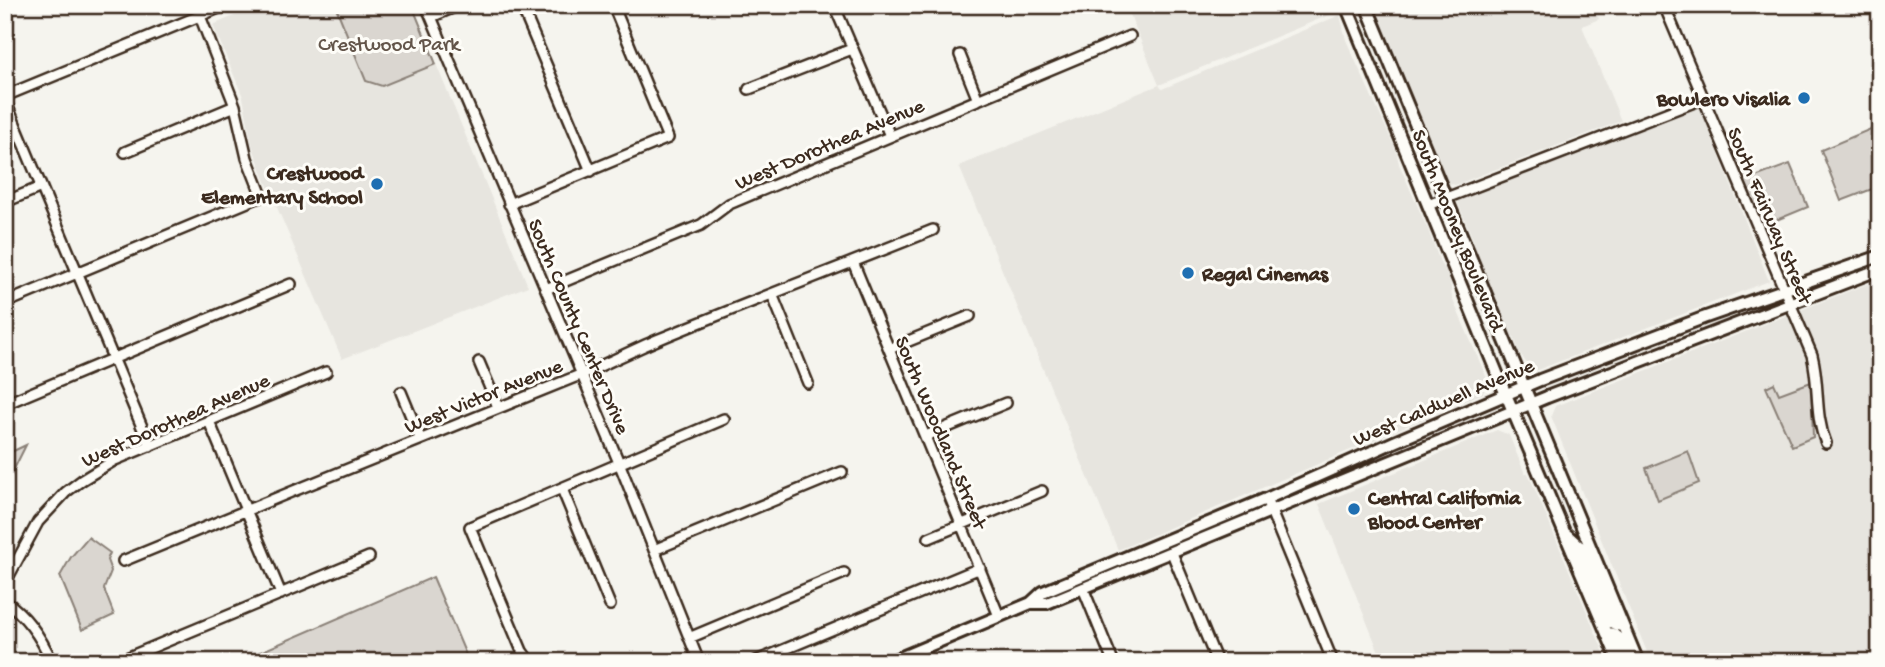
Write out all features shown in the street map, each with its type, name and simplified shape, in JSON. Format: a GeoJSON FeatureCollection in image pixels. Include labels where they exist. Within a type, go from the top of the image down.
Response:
{"type":"FeatureCollection","features":[{"type":"Feature","properties":{"kind":"main road","name":"South Mooney Boulevard"},"geometry":{"type":"LineString","coordinates":[[1346,5],[1619,662]]}},
{"type":"Feature","properties":{"kind":"main road","name":"South Mooney Boulevard"},"geometry":{"type":"LineString","coordinates":[[1366,5],[1638,662]]}},
{"type":"Feature","properties":{"kind":"main road","name":"West Caldwell Avenue"},"geometry":{"type":"LineString","coordinates":[[1031,603],[1042,592],[1524,387],[1703,318],[1880,256]]}},
{"type":"Feature","properties":{"kind":"main road"},"geometry":{"type":"LineString","coordinates":[[1790,303],[1799,293],[1880,261]]}},
{"type":"Feature","properties":{"kind":"main road","name":"West Caldwell Avenue"},"geometry":{"type":"LineString","coordinates":[[890,662],[905,659],[1031,603],[1047,603],[1531,403],[1880,270]]}},
{"type":"Feature","properties":{"kind":"main road"},"geometry":{"type":"LineString","coordinates":[[1564,533],[1580,547],[1611,622],[1622,626]]}},
{"type":"Feature","properties":{"kind":"main road"},"geometry":{"type":"LineString","coordinates":[[1083,588],[1082,582],[1086,579],[1136,559],[1149,547]]}},
{"type":"Feature","properties":{"kind":"main road"},"geometry":{"type":"LineString","coordinates":[[1607,633],[1618,636],[1629,662]]}},
{"type":"Feature","properties":{"kind":"street"},"geometry":{"type":"LineString","coordinates":[[150,446],[5,98],[226,5]]}},
{"type":"Feature","properties":{"kind":"street","name":"South County Center Drive"},"geometry":{"type":"LineString","coordinates":[[426,5],[620,465],[699,662]]}},
{"type":"Feature","properties":{"kind":"street"},"geometry":{"type":"LineString","coordinates":[[431,17],[459,5]]}},
{"type":"Feature","properties":{"kind":"street"},"geometry":{"type":"LineString","coordinates":[[521,5],[591,171]]}},
{"type":"Feature","properties":{"kind":"street"},"geometry":{"type":"LineString","coordinates":[[509,204],[668,138],[613,5]]}},
{"type":"Feature","properties":{"kind":"street"},"geometry":{"type":"LineString","coordinates":[[834,5],[890,136]]}},
{"type":"Feature","properties":{"kind":"street","name":"South Fairway Street"},"geometry":{"type":"LineString","coordinates":[[1664,5],[1812,355],[1818,384],[1818,424],[1826,443]]}},
{"type":"Feature","properties":{"kind":"street"},"geometry":{"type":"LineString","coordinates":[[5,303],[262,196],[247,158],[235,106],[200,16]]}},
{"type":"Feature","properties":{"kind":"street","name":"West Dorothea Avenue"},"geometry":{"type":"LineString","coordinates":[[546,289],[701,225],[729,204],[1130,36]]}},
{"type":"Feature","properties":{"kind":"street"},"geometry":{"type":"LineString","coordinates":[[749,89],[852,48]]}},
{"type":"Feature","properties":{"kind":"street"},"geometry":{"type":"LineString","coordinates":[[960,55],[978,100]]}},
{"type":"Feature","properties":{"kind":"street"},"geometry":{"type":"LineString","coordinates":[[1428,205],[1702,99]]}},
{"type":"Feature","properties":{"kind":"street"},"geometry":{"type":"LineString","coordinates":[[125,152],[235,106]]}},
{"type":"Feature","properties":{"kind":"street"},"geometry":{"type":"LineString","coordinates":[[5,202],[41,187]]}},
{"type":"Feature","properties":{"kind":"street","name":"West Victor Avenue"},"geometry":{"type":"LineString","coordinates":[[123,561],[420,438],[581,375],[646,344],[933,230]]}},
{"type":"Feature","properties":{"kind":"street","name":"South Woodland Street"},"geometry":{"type":"LineString","coordinates":[[853,262],[999,616]]}},
{"type":"Feature","properties":{"kind":"street"},"geometry":{"type":"LineString","coordinates":[[5,404],[291,284]]}},
{"type":"Feature","properties":{"kind":"street"},"geometry":{"type":"LineString","coordinates":[[772,294],[808,383]]}},
{"type":"Feature","properties":{"kind":"street"},"geometry":{"type":"LineString","coordinates":[[889,349],[970,316]]}},
{"type":"Feature","properties":{"kind":"street"},"geometry":{"type":"LineString","coordinates":[[479,362],[498,407]]}},
{"type":"Feature","properties":{"kind":"street","name":"West Dorothea Avenue"},"geometry":{"type":"LineString","coordinates":[[5,583],[38,522],[66,492],[95,471],[326,372]]}},
{"type":"Feature","properties":{"kind":"street"},"geometry":{"type":"LineString","coordinates":[[401,392],[420,438]]}},
{"type":"Feature","properties":{"kind":"street"},"geometry":{"type":"LineString","coordinates":[[926,436],[1006,403]]}},
{"type":"Feature","properties":{"kind":"street"},"geometry":{"type":"LineString","coordinates":[[530,662],[522,651],[470,527],[724,419]]}},
{"type":"Feature","properties":{"kind":"street"},"geometry":{"type":"LineString","coordinates":[[209,421],[281,594]]}},
{"type":"Feature","properties":{"kind":"street"},"geometry":{"type":"LineString","coordinates":[[654,550],[842,472]]}},
{"type":"Feature","properties":{"kind":"street"},"geometry":{"type":"LineString","coordinates":[[562,489],[610,605]]}},
{"type":"Feature","properties":{"kind":"street"},"geometry":{"type":"LineString","coordinates":[[929,538],[1042,491]]}},
{"type":"Feature","properties":{"kind":"street"},"geometry":{"type":"LineString","coordinates":[[1266,499],[1333,662]]}},
{"type":"Feature","properties":{"kind":"street"},"geometry":{"type":"LineString","coordinates":[[1172,552],[1217,662]]}},
{"type":"Feature","properties":{"kind":"street"},"geometry":{"type":"LineString","coordinates":[[117,662],[369,557]]}},
{"type":"Feature","properties":{"kind":"street"},"geometry":{"type":"LineString","coordinates":[[754,662],[980,568]]}},
{"type":"Feature","properties":{"kind":"street"},"geometry":{"type":"LineString","coordinates":[[689,638],[844,573]]}},
{"type":"Feature","properties":{"kind":"street"},"geometry":{"type":"LineString","coordinates":[[1083,588],[1113,662]]}},
{"type":"Feature","properties":{"kind":"street"},"geometry":{"type":"LineString","coordinates":[[5,601],[18,610],[32,626],[51,662]]}},
{"type":"Feature","properties":{"kind":"shaded area","name":"Crestwood Elementary School"},"geometry":{"type":"Polygon","coordinates":[[[260,5],[335,5],[366,81],[382,86],[436,64],[528,286],[342,359],[264,177],[252,145],[243,97],[213,25],[260,5]]]}},
{"type":"Feature","properties":{"kind":"shaded area"},"geometry":{"type":"Polygon","coordinates":[[[1126,5],[1336,5],[1339,11],[1159,85],[1126,5]]]}},
{"type":"Feature","properties":{"kind":"shaded area"},"geometry":{"type":"Polygon","coordinates":[[[1372,5],[1593,5],[1599,19],[1582,26],[1621,121],[1455,185],[1447,183],[1372,5]]]}},
{"type":"Feature","properties":{"kind":"shaded area"},"geometry":{"type":"Polygon","coordinates":[[[1340,15],[1346,40],[1396,150],[1399,164],[1441,265],[1450,280],[1452,298],[1488,381],[1483,393],[1118,550],[959,166],[1159,85],[1162,89],[1340,15]]]}},
{"type":"Feature","properties":{"kind":"shaded area"},"geometry":{"type":"Polygon","coordinates":[[[1700,107],[1769,281],[1532,372],[1511,336],[1477,258],[1474,242],[1457,201],[1700,107]]]}},
{"type":"Feature","properties":{"kind":"shaded area"},"geometry":{"type":"Polygon","coordinates":[[[1867,284],[1877,286],[1880,292],[1880,662],[1651,662],[1551,416],[1555,406],[1867,284]]]}},
{"type":"Feature","properties":{"kind":"shaded area"},"geometry":{"type":"Polygon","coordinates":[[[1497,430],[1509,435],[1525,474],[1528,473],[1608,662],[1383,662],[1319,504],[1497,430]]]}},
{"type":"Feature","properties":{"kind":"green space","name":"Crestwood Park"},"geometry":{"type":"Polygon","coordinates":[[[335,5],[412,5],[436,64],[382,86],[366,81],[335,5]]]}},
{"type":"Feature","properties":{"kind":"green space"},"geometry":{"type":"Polygon","coordinates":[[[1873,128],[1880,145],[1880,186],[1841,201],[1821,150],[1873,128]]]}},
{"type":"Feature","properties":{"kind":"green space"},"geometry":{"type":"Polygon","coordinates":[[[1790,164],[1808,207],[1764,225],[1740,176],[1745,173],[1750,179],[1790,164]]]}},
{"type":"Feature","properties":{"kind":"green space"},"geometry":{"type":"Polygon","coordinates":[[[1811,382],[1813,437],[1792,446],[1766,387],[1774,383],[1779,394],[1811,382]]]}},
{"type":"Feature","properties":{"kind":"green space"},"geometry":{"type":"Polygon","coordinates":[[[26,445],[5,487],[5,455],[26,445]]]}},
{"type":"Feature","properties":{"kind":"green space"},"geometry":{"type":"Polygon","coordinates":[[[1688,451],[1699,483],[1658,500],[1646,468],[1688,451]]]}},
{"type":"Feature","properties":{"kind":"green space"},"geometry":{"type":"Polygon","coordinates":[[[88,537],[110,553],[107,560],[111,571],[104,589],[114,615],[82,630],[60,576],[71,557],[88,537]]]}},
{"type":"Feature","properties":{"kind":"green space"},"geometry":{"type":"Polygon","coordinates":[[[433,577],[469,662],[262,662],[258,653],[433,577]]]}},
{"type":"Feature","properties":{"kind":"place","name":"Bowlero Visalia"},"geometry":{"type":"Point","coordinates":[1804,98]}},
{"type":"Feature","properties":{"kind":"place","name":"Crestwood Elementary School"},"geometry":{"type":"Point","coordinates":[377,184]}},
{"type":"Feature","properties":{"kind":"place","name":"Regal Cinemas"},"geometry":{"type":"Point","coordinates":[1188,273]}},
{"type":"Feature","properties":{"kind":"place","name":"Central California Blood Center"},"geometry":{"type":"Point","coordinates":[1354,509]}}]}
